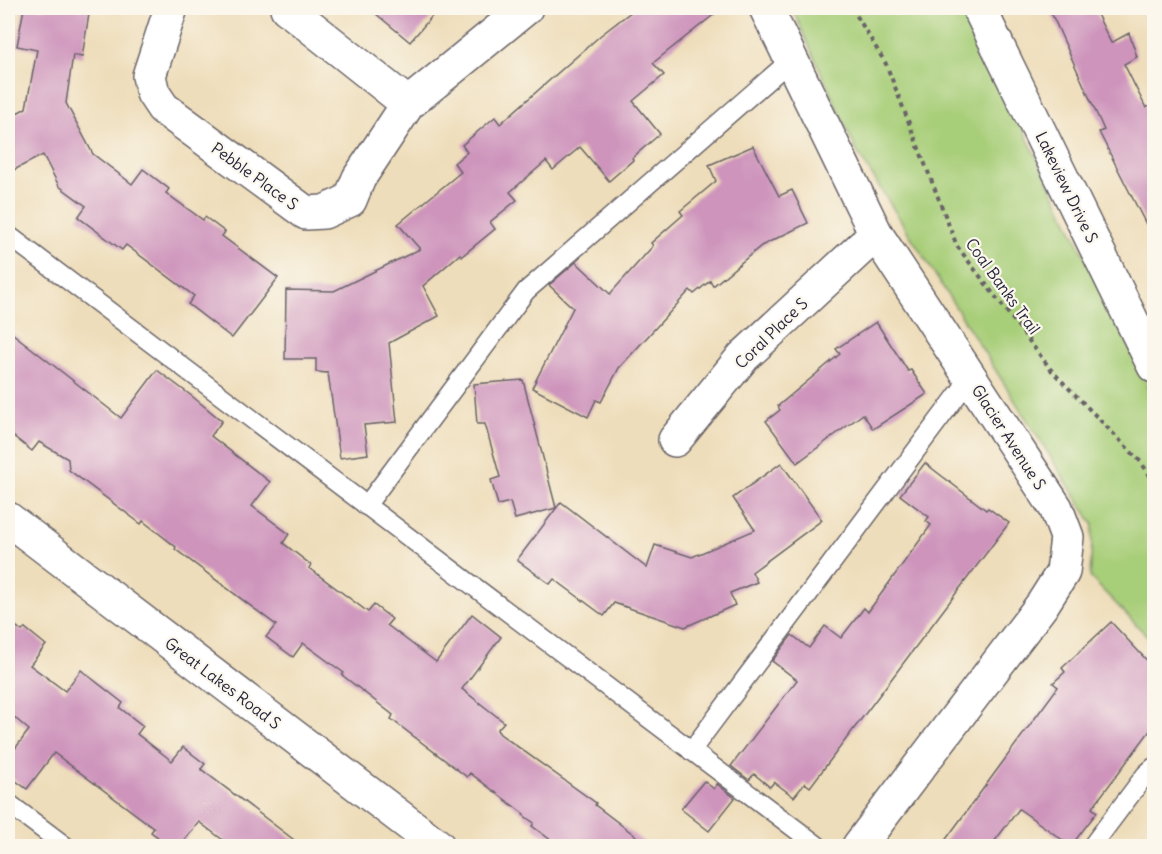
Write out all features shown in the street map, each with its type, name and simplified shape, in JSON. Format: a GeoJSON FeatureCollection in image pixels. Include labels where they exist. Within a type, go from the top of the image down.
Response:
{"type":"FeatureCollection","features":[{"type":"Feature","properties":{"kind":"street","name":"Pebble Place S"},"geometry":{"type":"LineString","coordinates":[[171,8],[149,76],[153,93],[163,108],[306,213],[324,212],[350,200],[360,178],[408,104],[526,8]]}},
{"type":"Feature","properties":{"kind":"street"},"geometry":{"type":"LineString","coordinates":[[287,8],[408,104]]}},
{"type":"Feature","properties":{"kind":"street","name":"Glacier Avenue S"},"geometry":{"type":"LineString","coordinates":[[766,8],[876,234],[1056,508],[1067,537],[1063,572],[1042,605],[858,846]]}},
{"type":"Feature","properties":{"kind":"street","name":"Lakeview Drive S"},"geometry":{"type":"LineString","coordinates":[[978,8],[1155,366]]}},
{"type":"Feature","properties":{"kind":"street","name":"Coral Place S"},"geometry":{"type":"LineString","coordinates":[[675,440],[742,357],[876,234]]}},
{"type":"Feature","properties":{"kind":"street","name":"Great Lakes Road S"},"geometry":{"type":"LineString","coordinates":[[8,519],[438,846]]}},
{"type":"Feature","properties":{"kind":"lane"},"geometry":{"type":"LineString","coordinates":[[366,506],[526,291],[792,59]]}},
{"type":"Feature","properties":{"kind":"lane"},"geometry":{"type":"LineString","coordinates":[[8,235],[818,846]]}},
{"type":"Feature","properties":{"kind":"lane"},"geometry":{"type":"LineString","coordinates":[[691,751],[970,378]]}},
{"type":"Feature","properties":{"kind":"lane"},"geometry":{"type":"LineString","coordinates":[[1092,846],[1146,774],[1155,767]]}},
{"type":"Feature","properties":{"kind":"lane"},"geometry":{"type":"LineString","coordinates":[[8,803],[65,846]]}},
{"type":"Feature","properties":{"kind":"path","name":"Coal Banks Trail"},"geometry":{"type":"LineString","coordinates":[[852,8],[886,64],[957,246],[1052,371],[1141,462],[1155,482]]}},
{"type":"Feature","properties":{"kind":"green space"},"geometry":{"type":"Polygon","coordinates":[[[792,8],[964,8],[1154,398],[1154,643],[1090,577],[1093,524],[856,150],[792,8]]]}},
{"type":"Feature","properties":{"kind":"building"},"geometry":{"type":"Polygon","coordinates":[[[24,8],[90,8],[82,57],[73,55],[66,103],[93,154],[132,184],[143,169],[169,189],[166,193],[203,220],[205,217],[225,232],[222,236],[278,278],[232,338],[188,304],[194,296],[126,245],[122,250],[78,217],[86,206],[59,186],[43,155],[8,173],[8,118],[26,108],[37,50],[17,46],[24,8]]]}},
{"type":"Feature","properties":{"kind":"building"},"geometry":{"type":"Polygon","coordinates":[[[369,8],[439,8],[410,42],[369,8]]]}},
{"type":"Feature","properties":{"kind":"building"},"geometry":{"type":"Polygon","coordinates":[[[636,8],[722,8],[653,63],[664,75],[633,101],[660,134],[609,181],[580,147],[553,170],[546,161],[510,192],[517,200],[490,222],[495,229],[462,256],[460,254],[423,286],[439,316],[389,343],[397,422],[364,425],[368,454],[340,458],[328,373],[316,372],[316,359],[285,359],[286,290],[334,291],[420,249],[398,224],[461,172],[454,163],[467,152],[462,145],[495,117],[500,124],[601,35],[636,8]]]}},
{"type":"Feature","properties":{"kind":"building"},"geometry":{"type":"Polygon","coordinates":[[[1049,8],[1094,8],[1111,43],[1129,33],[1137,57],[1124,64],[1146,108],[1155,103],[1155,242],[1099,132],[1104,130],[1049,8]]]}},
{"type":"Feature","properties":{"kind":"building"},"geometry":{"type":"Polygon","coordinates":[[[753,146],[779,196],[792,190],[808,223],[761,246],[713,286],[710,281],[694,294],[690,290],[619,368],[601,402],[596,400],[588,417],[532,388],[573,308],[549,285],[576,262],[610,294],[653,246],[651,243],[683,215],[680,211],[716,181],[709,165],[753,146]]]}},
{"type":"Feature","properties":{"kind":"building"},"geometry":{"type":"Polygon","coordinates":[[[876,322],[908,371],[911,370],[927,394],[873,429],[863,414],[797,463],[766,421],[780,410],[778,406],[840,354],[836,349],[876,322]]]}},
{"type":"Feature","properties":{"kind":"building"},"geometry":{"type":"Polygon","coordinates":[[[8,330],[121,418],[157,370],[193,397],[222,421],[211,436],[270,482],[252,506],[289,534],[283,543],[311,565],[309,568],[368,612],[374,605],[392,619],[387,625],[436,662],[472,614],[501,637],[462,689],[504,722],[497,730],[500,734],[596,803],[595,805],[649,846],[559,846],[532,826],[534,823],[524,814],[470,773],[467,777],[391,719],[393,715],[342,675],[344,673],[303,643],[293,657],[266,637],[276,625],[175,549],[176,547],[143,521],[141,524],[69,470],[68,459],[39,442],[32,451],[8,432],[8,330]]]}},
{"type":"Feature","properties":{"kind":"building"},"geometry":{"type":"Polygon","coordinates":[[[523,380],[556,508],[515,519],[510,502],[498,505],[491,480],[500,477],[485,424],[477,424],[474,384],[523,380]]]}},
{"type":"Feature","properties":{"kind":"building"},"geometry":{"type":"Polygon","coordinates":[[[781,463],[822,520],[752,572],[757,582],[730,593],[735,605],[685,627],[614,603],[604,616],[554,579],[550,584],[517,560],[561,502],[647,568],[655,545],[692,557],[755,530],[733,498],[781,463]]]}},
{"type":"Feature","properties":{"kind":"building"},"geometry":{"type":"Polygon","coordinates":[[[925,463],[986,510],[988,508],[1009,523],[810,787],[805,783],[794,797],[774,782],[770,787],[754,774],[749,780],[731,766],[797,680],[772,661],[792,635],[809,648],[825,626],[841,638],[864,608],[868,612],[931,525],[926,521],[929,517],[900,495],[925,463]]]}},
{"type":"Feature","properties":{"kind":"building"},"geometry":{"type":"Polygon","coordinates":[[[8,620],[22,631],[25,628],[46,645],[30,665],[65,691],[81,670],[123,703],[120,708],[143,726],[137,734],[172,761],[183,747],[205,764],[201,769],[302,846],[231,846],[199,822],[180,846],[170,846],[151,832],[154,828],[54,753],[27,789],[8,775],[8,758],[29,730],[8,712],[8,620]]]}},
{"type":"Feature","properties":{"kind":"building"},"geometry":{"type":"Polygon","coordinates":[[[1111,622],[1155,669],[1155,724],[1092,808],[1097,812],[1071,846],[1019,809],[991,846],[941,846],[1058,687],[1053,683],[1065,672],[1062,668],[1111,622]]]}},
{"type":"Feature","properties":{"kind":"building"},"geometry":{"type":"Polygon","coordinates":[[[704,781],[714,789],[717,784],[735,798],[709,831],[681,809],[704,781]]]}}]}
